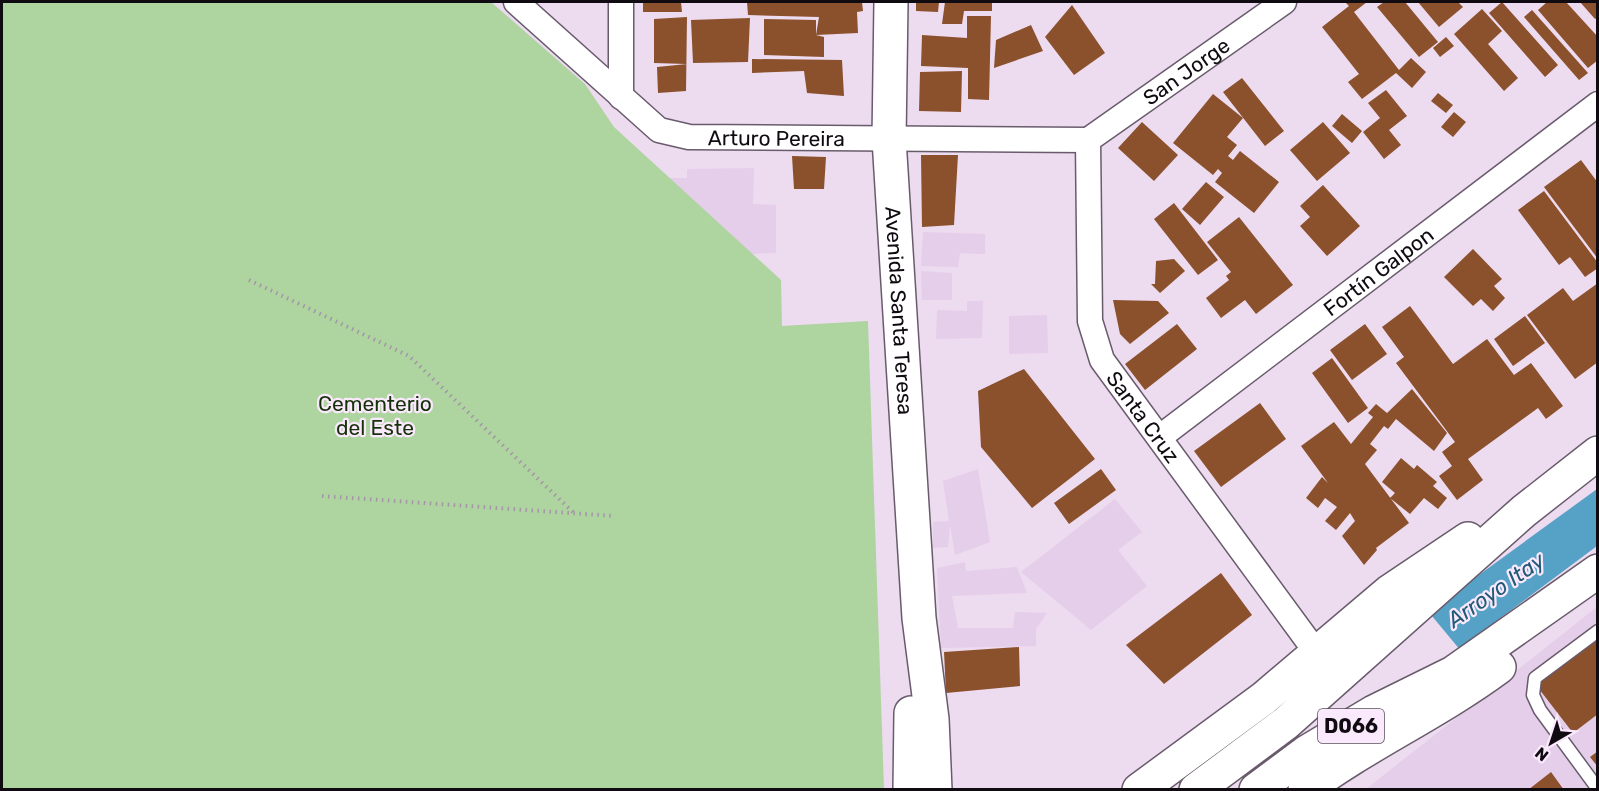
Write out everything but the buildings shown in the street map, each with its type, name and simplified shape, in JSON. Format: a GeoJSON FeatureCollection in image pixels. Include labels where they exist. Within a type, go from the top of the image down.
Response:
{"type":"FeatureCollection","features":[{"type":"Feature","properties":{"kind":"main road","name":"Avenida Santa Teresa"},"geometry":{"type":"LineString","coordinates":[[891,2],[889,139],[919,618],[932,719],[935,789]]}},
{"type":"Feature","properties":{"kind":"main road","name":"D066"},"geometry":{"type":"LineString","coordinates":[[1196,789],[1286,723],[1524,511],[1598,453]]}},
{"type":"Feature","properties":{"kind":"main road"},"geometry":{"type":"LineString","coordinates":[[1139,789],[1264,698],[1316,652],[1398,586],[1486,527],[1524,511]]}},
{"type":"Feature","properties":{"kind":"main road","name":"D066"},"geometry":{"type":"LineString","coordinates":[[1256,789],[1307,752],[1374,712],[1453,673],[1598,571]]}},
{"type":"Feature","properties":{"kind":"main road"},"geometry":{"type":"LineString","coordinates":[[1305,789],[1329,772],[1465,692],[1584,602],[1598,580]]}},
{"type":"Feature","properties":{"kind":"main road","name":"Avenida Santa Teresa"},"geometry":{"type":"LineString","coordinates":[[910,789],[911,718],[919,618]]}},
{"type":"Feature","properties":{"kind":"street","name":"Arturo Pereira"},"geometry":{"type":"LineString","coordinates":[[516,2],[659,130],[688,137],[1088,140]]}},
{"type":"Feature","properties":{"kind":"street"},"geometry":{"type":"LineString","coordinates":[[621,2],[621,97]]}},
{"type":"Feature","properties":{"kind":"street","name":"San Jorge"},"geometry":{"type":"LineString","coordinates":[[1088,140],[1284,2]]}},
{"type":"Feature","properties":{"kind":"street","name":"Fortín Galpon"},"geometry":{"type":"LineString","coordinates":[[1160,437],[1598,104]]}},
{"type":"Feature","properties":{"kind":"street","name":"Santa Cruz"},"geometry":{"type":"LineString","coordinates":[[1088,140],[1090,321],[1095,344],[1102,360],[1316,652]]}},
{"type":"Feature","properties":{"kind":"lane"},"geometry":{"type":"LineString","coordinates":[[1598,631],[1535,678],[1533,695],[1540,710],[1598,789]]}},
{"type":"Feature","properties":{"kind":"path"},"geometry":{"type":"LineString","coordinates":[[249,280],[409,356],[575,514]]}},
{"type":"Feature","properties":{"kind":"path"},"geometry":{"type":"LineString","coordinates":[[322,496],[614,516]]}},
{"type":"Feature","properties":{"kind":"shaded area"},"geometry":{"type":"Polygon","coordinates":[[[754,168],[753,204],[776,205],[776,253],[753,254],[754,264],[669,178],[687,178],[687,169],[754,168]]]}},
{"type":"Feature","properties":{"kind":"shaded area"},"geometry":{"type":"Polygon","coordinates":[[[923,232],[985,234],[985,254],[960,253],[958,267],[921,266],[923,232]]]}},
{"type":"Feature","properties":{"kind":"shaded area"},"geometry":{"type":"Polygon","coordinates":[[[921,271],[952,273],[952,300],[922,300],[921,271]]]}},
{"type":"Feature","properties":{"kind":"shaded area"},"geometry":{"type":"Polygon","coordinates":[[[967,301],[983,301],[982,338],[936,339],[937,310],[967,311],[967,301]]]}},
{"type":"Feature","properties":{"kind":"shaded area"},"geometry":{"type":"Polygon","coordinates":[[[1047,315],[1048,353],[1009,354],[1009,316],[1047,315]]]}},
{"type":"Feature","properties":{"kind":"shaded area"},"geometry":{"type":"Polygon","coordinates":[[[978,469],[990,542],[955,555],[950,525],[948,547],[933,548],[933,522],[949,521],[943,481],[978,469]]]}},
{"type":"Feature","properties":{"kind":"shaded area"},"geometry":{"type":"Polygon","coordinates":[[[1115,499],[1142,532],[1118,550],[1147,586],[1091,630],[1021,572],[1115,499]]]}},
{"type":"Feature","properties":{"kind":"shaded area"},"geometry":{"type":"Polygon","coordinates":[[[965,562],[966,571],[1017,567],[1027,593],[952,596],[958,628],[1013,628],[1015,612],[1047,613],[1036,629],[1036,646],[941,648],[937,568],[965,562]]]}},
{"type":"Feature","properties":{"kind":"shaded area"},"geometry":{"type":"Polygon","coordinates":[[[1597,607],[1597,789],[1366,789],[1597,607]]]}},
{"type":"Feature","properties":{"kind":"green space","name":"Cementerio del Este"},"geometry":{"type":"Polygon","coordinates":[[[2,2],[491,2],[585,84],[614,127],[781,280],[782,326],[868,321],[884,789],[2,789],[2,2]]]}},
{"type":"Feature","properties":{"kind":"water","name":"Arroyo Itay"},"geometry":{"type":"Polygon","coordinates":[[[1597,489],[1597,546],[1463,646],[1433,663],[1385,653],[1432,609],[1597,489]]]}},
{"type":"Feature","properties":{"kind":"pier"},"geometry":{"type":"Polygon","coordinates":[[[1427,610],[1461,651],[1390,686],[1375,669],[1382,652],[1427,610]]]}}]}
